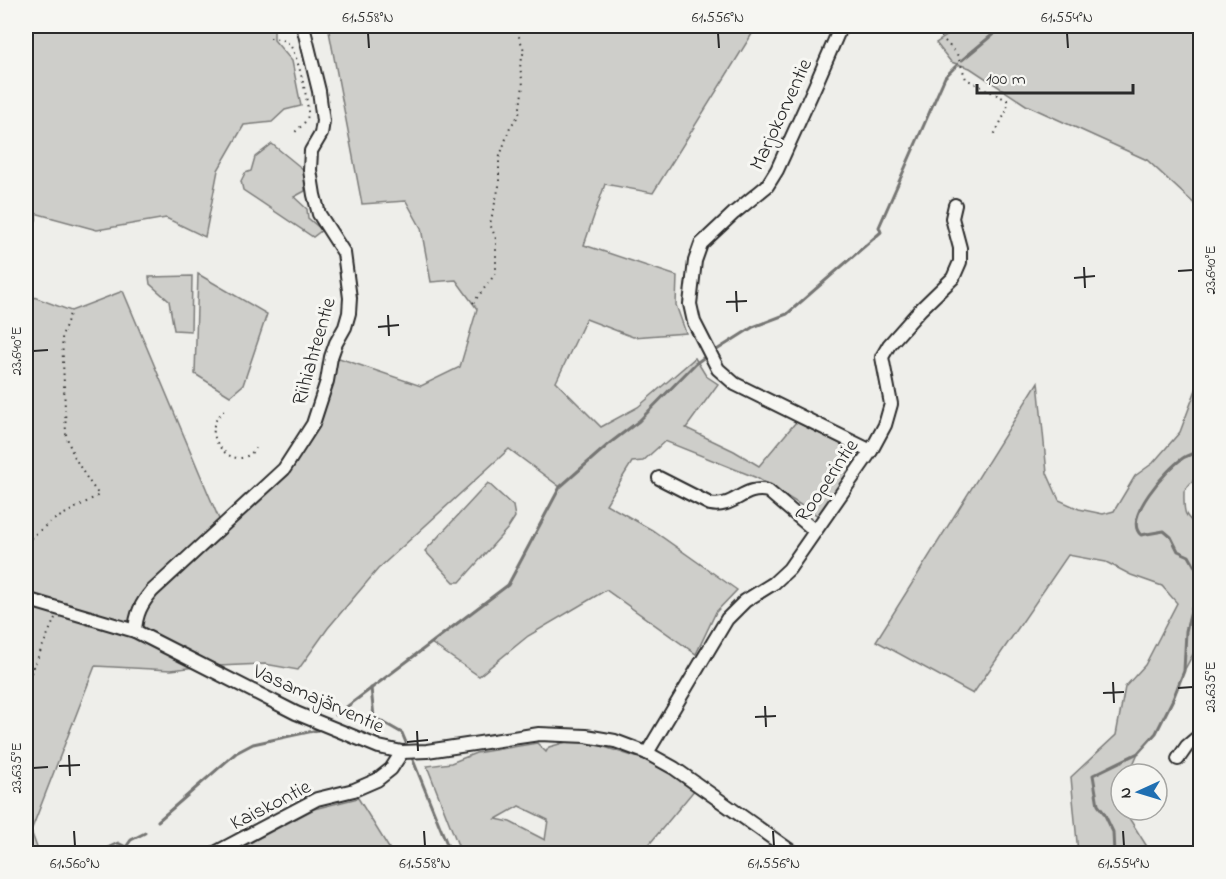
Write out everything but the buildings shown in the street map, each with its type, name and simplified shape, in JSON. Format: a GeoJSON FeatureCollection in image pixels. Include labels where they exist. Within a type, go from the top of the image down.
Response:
{"type":"FeatureCollection","features":[{"type":"Feature","properties":{"kind":"street","name":"Riihiahteentie"},"geometry":{"type":"LineString","coordinates":[[135,631],[136,617],[142,603],[152,591],[284,469],[313,424],[324,392],[331,357],[347,320],[350,298],[344,254],[319,214],[311,178],[310,152],[321,134],[323,121],[320,91],[303,26]]}},
{"type":"Feature","properties":{"kind":"street","name":"Marjokorventie"},"geometry":{"type":"LineString","coordinates":[[841,26],[777,170],[767,186],[701,244],[695,261],[690,304],[694,322],[709,355],[718,369],[735,384],[871,451]]}},
{"type":"Feature","properties":{"kind":"street","name":"Rooperintie"},"geometry":{"type":"LineString","coordinates":[[647,753],[727,619],[745,601],[774,583],[789,569],[871,451],[885,425],[891,404],[882,357],[889,345],[920,310],[953,278],[960,262],[960,248],[952,218],[955,205]]}},
{"type":"Feature","properties":{"kind":"street"},"geometry":{"type":"LineString","coordinates":[[659,478],[717,506],[739,498],[750,490],[768,491],[815,531]]}},
{"type":"Feature","properties":{"kind":"street","name":"Vasamajärventie"},"geometry":{"type":"LineString","coordinates":[[26,598],[135,631],[296,713],[379,747],[402,752],[450,748],[539,734],[586,736],[615,741],[647,753],[674,768],[795,854]]}},
{"type":"Feature","properties":{"kind":"street"},"geometry":{"type":"LineString","coordinates":[[1178,759],[1187,746],[1200,735]]}},
{"type":"Feature","properties":{"kind":"street","name":"Kaiskontie"},"geometry":{"type":"LineString","coordinates":[[213,854],[317,799],[354,790],[377,780],[391,769],[402,752]]}},
{"type":"Feature","properties":{"kind":"path"},"geometry":{"type":"LineString","coordinates":[[473,303],[496,273],[496,239],[490,224],[499,186],[499,159],[510,127],[519,115],[523,85],[520,67],[524,50],[515,26]]}},
{"type":"Feature","properties":{"kind":"path"},"geometry":{"type":"LineString","coordinates":[[935,26],[957,54],[966,79],[1007,100],[1008,108],[994,135]]}},
{"type":"Feature","properties":{"kind":"path"},"geometry":{"type":"LineString","coordinates":[[270,38],[277,38],[289,44],[296,55],[308,115],[294,133]]}},
{"type":"Feature","properties":{"kind":"path"},"geometry":{"type":"LineString","coordinates":[[26,542],[50,522],[99,495],[75,459],[66,434],[62,336],[71,311]]}},
{"type":"Feature","properties":{"kind":"path"},"geometry":{"type":"LineString","coordinates":[[224,410],[215,423],[214,433],[225,454],[234,459],[245,457],[256,448]]}},
{"type":"Feature","properties":{"kind":"path"},"geometry":{"type":"LineString","coordinates":[[26,684],[50,629]]}},
{"type":"Feature","properties":{"kind":"path"},"geometry":{"type":"LineString","coordinates":[[26,670],[34,666]]}},
{"type":"Feature","properties":{"kind":"path"},"geometry":{"type":"LineString","coordinates":[[26,700],[30,719],[26,728]]}},
{"type":"Feature","properties":{"kind":"shaded area"},"geometry":{"type":"Polygon","coordinates":[[[26,26],[274,26],[274,40],[292,61],[301,106],[285,110],[272,122],[244,125],[218,170],[205,237],[166,218],[97,230],[26,212],[26,26]]]}},
{"type":"Feature","properties":{"kind":"shaded area"},"geometry":{"type":"Polygon","coordinates":[[[328,26],[757,26],[653,193],[605,184],[584,245],[677,276],[676,305],[686,333],[633,337],[586,319],[556,382],[601,427],[638,407],[695,358],[706,376],[718,384],[686,428],[759,466],[796,422],[861,454],[820,517],[757,478],[665,441],[643,461],[632,462],[606,504],[652,530],[737,590],[716,612],[696,654],[606,590],[528,636],[479,676],[431,643],[508,585],[560,487],[509,449],[378,569],[328,628],[298,670],[265,664],[171,670],[95,666],[31,831],[39,853],[26,853],[26,294],[71,311],[123,291],[224,531],[318,427],[326,404],[336,357],[421,386],[460,367],[477,309],[456,280],[431,282],[421,228],[406,201],[362,204],[328,26]]]}},
{"type":"Feature","properties":{"kind":"shaded area"},"geometry":{"type":"Polygon","coordinates":[[[949,26],[1200,26],[1200,209],[1147,160],[1026,105],[970,68],[951,62],[936,43],[948,35],[949,26]]]}},
{"type":"Feature","properties":{"kind":"shaded area"},"geometry":{"type":"Polygon","coordinates":[[[272,144],[304,170],[305,191],[294,197],[307,209],[308,218],[322,230],[313,237],[243,190],[241,181],[245,173],[251,171],[255,157],[272,144]]]}},
{"type":"Feature","properties":{"kind":"shaded area"},"geometry":{"type":"Polygon","coordinates":[[[198,274],[267,314],[243,385],[230,396],[195,374],[198,274]]]}},
{"type":"Feature","properties":{"kind":"shaded area"},"geometry":{"type":"Polygon","coordinates":[[[192,276],[191,331],[174,330],[169,301],[150,284],[149,277],[192,276]]]}},
{"type":"Feature","properties":{"kind":"shaded area"},"geometry":{"type":"Polygon","coordinates":[[[1200,379],[1200,472],[1184,491],[1184,508],[1190,520],[1200,527],[1200,641],[1156,733],[1138,753],[1134,762],[1109,762],[1109,822],[1132,822],[1151,853],[1078,853],[1071,777],[1116,735],[1125,687],[1145,665],[1177,603],[1162,586],[1131,575],[1106,562],[1068,555],[973,694],[876,641],[1038,382],[1047,473],[1059,500],[1079,509],[1103,514],[1114,511],[1135,476],[1153,463],[1180,432],[1200,379]]]}},
{"type":"Feature","properties":{"kind":"shaded area"},"geometry":{"type":"Polygon","coordinates":[[[488,483],[513,506],[515,517],[460,582],[454,582],[425,551],[488,483]]]}},
{"type":"Feature","properties":{"kind":"shaded area"},"geometry":{"type":"Polygon","coordinates":[[[570,741],[589,742],[651,762],[696,788],[642,853],[461,853],[427,766],[451,763],[476,753],[537,743],[546,752],[549,747],[570,741]],[[519,806],[496,819],[510,822],[545,840],[548,820],[519,806]]]}},
{"type":"Feature","properties":{"kind":"shaded area"},"geometry":{"type":"Polygon","coordinates":[[[358,798],[392,853],[231,853],[314,809],[358,798]]]}},
{"type":"Feature","properties":{"kind":"waterway"},"geometry":{"type":"LineString","coordinates":[[962,60],[1003,26]]}},
{"type":"Feature","properties":{"kind":"waterway"},"geometry":{"type":"LineString","coordinates":[[712,353],[753,327],[787,314],[881,232],[879,227],[945,77],[958,64]]}},
{"type":"Feature","properties":{"kind":"waterway"},"geometry":{"type":"LineString","coordinates":[[336,715],[508,585],[560,487],[639,421],[695,364],[706,356]]}},
{"type":"Feature","properties":{"kind":"waterway"},"geometry":{"type":"LineString","coordinates":[[1200,450],[1183,458],[1167,472],[1149,494],[1137,517],[1137,527],[1141,535],[1164,531],[1171,537],[1178,551],[1189,556],[1200,572]]}},
{"type":"Feature","properties":{"kind":"waterway"},"geometry":{"type":"LineString","coordinates":[[1114,854],[1113,832],[1098,805],[1093,775],[1138,753],[1156,733],[1184,671],[1186,631],[1192,608],[1200,594]]}},
{"type":"Feature","properties":{"kind":"waterway"},"geometry":{"type":"LineString","coordinates":[[371,688],[374,717],[402,733],[407,745]]}},
{"type":"Feature","properties":{"kind":"waterway"},"geometry":{"type":"LineString","coordinates":[[158,821],[236,753],[253,744],[318,730]]}},
{"type":"Feature","properties":{"kind":"waterway"},"geometry":{"type":"LineString","coordinates":[[413,760],[451,854]]}},
{"type":"Feature","properties":{"kind":"waterway"},"geometry":{"type":"LineString","coordinates":[[95,854],[118,843],[126,847],[131,840],[145,833]]}}]}
